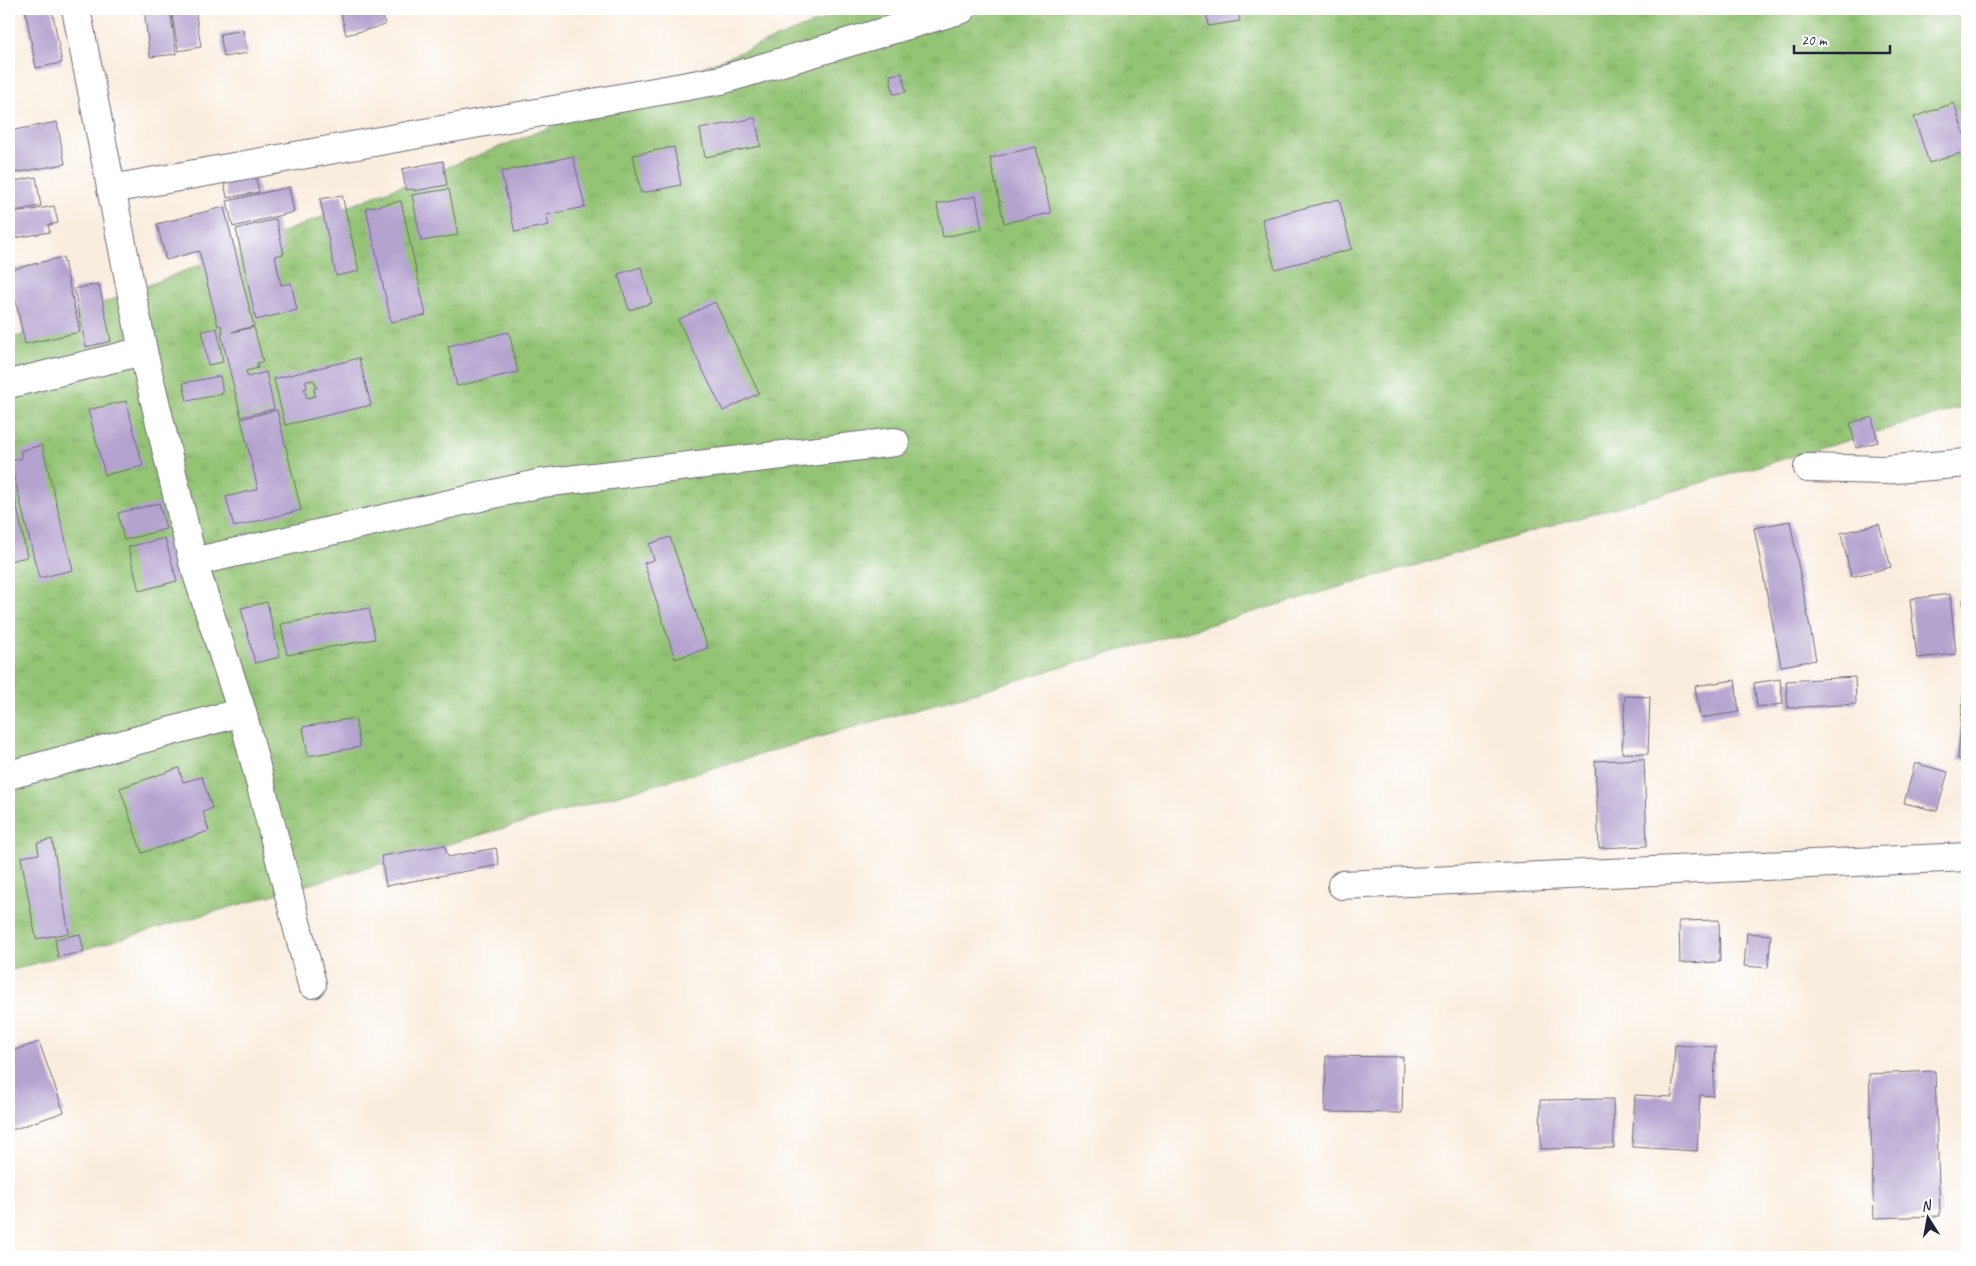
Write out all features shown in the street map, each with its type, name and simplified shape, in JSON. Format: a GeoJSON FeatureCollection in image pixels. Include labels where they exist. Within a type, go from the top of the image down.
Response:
{"type":"FeatureCollection","features":[{"type":"Feature","properties":{"kind":"street"},"geometry":{"type":"LineString","coordinates":[[76,9],[143,352],[193,562],[242,712],[312,984]]}},
{"type":"Feature","properties":{"kind":"street"},"geometry":{"type":"LineString","coordinates":[[111,189],[721,80],[962,9]]}},
{"type":"Feature","properties":{"kind":"street"},"geometry":{"type":"LineString","coordinates":[[9,384],[143,352]]}},
{"type":"Feature","properties":{"kind":"street"},"geometry":{"type":"LineString","coordinates":[[193,562],[542,483],[895,442]]}},
{"type":"Feature","properties":{"kind":"street"},"geometry":{"type":"LineString","coordinates":[[1808,468],[1883,470],[1967,463]]}},
{"type":"Feature","properties":{"kind":"street"},"geometry":{"type":"LineString","coordinates":[[9,775],[242,712]]}},
{"type":"Feature","properties":{"kind":"street"},"geometry":{"type":"LineString","coordinates":[[1342,885],[1967,857]]}},
{"type":"Feature","properties":{"kind":"green space"},"geometry":{"type":"Polygon","coordinates":[[[850,9],[1967,9],[1967,406],[9,971],[9,340],[850,9]]]}},
{"type":"Feature","properties":{"kind":"building"},"geometry":{"type":"Polygon","coordinates":[[[25,9],[52,9],[62,63],[36,68],[25,9]]]}},
{"type":"Feature","properties":{"kind":"building"},"geometry":{"type":"Polygon","coordinates":[[[144,9],[170,9],[176,54],[150,57],[144,9]]]}},
{"type":"Feature","properties":{"kind":"building"},"geometry":{"type":"Polygon","coordinates":[[[171,9],[195,9],[201,47],[178,51],[171,9]]]}},
{"type":"Feature","properties":{"kind":"building"},"geometry":{"type":"Polygon","coordinates":[[[340,9],[381,9],[385,25],[346,35],[340,9]]]}},
{"type":"Feature","properties":{"kind":"building"},"geometry":{"type":"Polygon","coordinates":[[[1206,9],[1238,9],[1240,21],[1208,26],[1206,9]]]}},
{"type":"Feature","properties":{"kind":"building"},"geometry":{"type":"Polygon","coordinates":[[[243,30],[247,53],[224,57],[220,34],[243,30]]]}},
{"type":"Feature","properties":{"kind":"building"},"geometry":{"type":"Polygon","coordinates":[[[902,73],[906,92],[893,94],[890,75],[902,73]]]}},
{"type":"Feature","properties":{"kind":"building"},"geometry":{"type":"Polygon","coordinates":[[[1954,103],[1967,143],[1967,151],[1929,163],[1914,117],[1954,103]]]}},
{"type":"Feature","properties":{"kind":"building"},"geometry":{"type":"Polygon","coordinates":[[[755,118],[761,146],[705,157],[700,129],[755,118]]]}},
{"type":"Feature","properties":{"kind":"building"},"geometry":{"type":"Polygon","coordinates":[[[57,122],[65,164],[9,174],[9,131],[57,122]]]}},
{"type":"Feature","properties":{"kind":"building"},"geometry":{"type":"Polygon","coordinates":[[[674,147],[681,185],[641,193],[633,155],[674,147]]]}},
{"type":"Feature","properties":{"kind":"building"},"geometry":{"type":"Polygon","coordinates":[[[1036,147],[1051,213],[1004,223],[990,158],[1036,147]]]}},
{"type":"Feature","properties":{"kind":"building"},"geometry":{"type":"Polygon","coordinates":[[[573,156],[585,207],[546,215],[549,225],[515,232],[501,172],[573,156]]]}},
{"type":"Feature","properties":{"kind":"building"},"geometry":{"type":"Polygon","coordinates":[[[443,161],[447,185],[414,191],[414,189],[406,190],[402,169],[443,161]]]}},
{"type":"Feature","properties":{"kind":"building"},"geometry":{"type":"Polygon","coordinates":[[[255,175],[259,192],[227,198],[224,181],[255,175]]]}},
{"type":"Feature","properties":{"kind":"building"},"geometry":{"type":"Polygon","coordinates":[[[36,177],[41,206],[9,212],[9,182],[36,177]]]}},
{"type":"Feature","properties":{"kind":"building"},"geometry":{"type":"Polygon","coordinates":[[[289,187],[294,212],[233,227],[227,201],[289,187]]]}},
{"type":"Feature","properties":{"kind":"building"},"geometry":{"type":"Polygon","coordinates":[[[449,189],[458,235],[421,241],[412,195],[449,189]]]}},
{"type":"Feature","properties":{"kind":"building"},"geometry":{"type":"Polygon","coordinates":[[[342,195],[359,271],[336,276],[320,199],[342,195]]]}},
{"type":"Feature","properties":{"kind":"building"},"geometry":{"type":"Polygon","coordinates":[[[976,196],[982,229],[943,237],[937,204],[976,196]]]}},
{"type":"Feature","properties":{"kind":"building"},"geometry":{"type":"Polygon","coordinates":[[[1339,199],[1352,249],[1275,269],[1262,219],[1339,199]]]}},
{"type":"Feature","properties":{"kind":"building"},"geometry":{"type":"Polygon","coordinates":[[[401,201],[426,315],[391,322],[366,208],[401,201]]]}},
{"type":"Feature","properties":{"kind":"building"},"geometry":{"type":"Polygon","coordinates":[[[54,206],[58,223],[48,225],[50,232],[9,239],[9,214],[54,206]]]}},
{"type":"Feature","properties":{"kind":"building"},"geometry":{"type":"Polygon","coordinates":[[[224,207],[254,326],[232,332],[254,327],[263,362],[257,363],[258,368],[246,371],[248,377],[266,372],[274,409],[241,417],[221,334],[223,334],[221,325],[218,326],[199,251],[166,260],[157,224],[224,207]]]}},
{"type":"Feature","properties":{"kind":"building"},"geometry":{"type":"Polygon","coordinates":[[[276,219],[284,254],[275,256],[281,285],[291,283],[297,310],[256,320],[236,229],[276,219]]]}},
{"type":"Feature","properties":{"kind":"building"},"geometry":{"type":"Polygon","coordinates":[[[63,257],[80,332],[25,344],[9,270],[63,257]]]}},
{"type":"Feature","properties":{"kind":"building"},"geometry":{"type":"Polygon","coordinates":[[[641,267],[652,303],[629,310],[618,274],[641,267]]]}},
{"type":"Feature","properties":{"kind":"building"},"geometry":{"type":"Polygon","coordinates":[[[99,284],[111,341],[86,347],[74,289],[99,284]]]}},
{"type":"Feature","properties":{"kind":"building"},"geometry":{"type":"Polygon","coordinates":[[[1967,290],[1967,333],[1966,333],[1960,291],[1967,290]]]}},
{"type":"Feature","properties":{"kind":"building"},"geometry":{"type":"Polygon","coordinates":[[[715,302],[759,393],[723,411],[678,320],[715,302]]]}},
{"type":"Feature","properties":{"kind":"building"},"geometry":{"type":"Polygon","coordinates":[[[217,328],[223,362],[208,365],[202,331],[217,328]]]}},
{"type":"Feature","properties":{"kind":"building"},"geometry":{"type":"Polygon","coordinates":[[[509,332],[518,372],[457,386],[448,346],[509,332]]]}},
{"type":"Feature","properties":{"kind":"building"},"geometry":{"type":"Polygon","coordinates":[[[359,358],[371,405],[285,425],[274,379],[359,358]],[[314,380],[306,381],[307,388],[304,389],[307,398],[315,396],[314,388],[317,388],[314,380]]]}},
{"type":"Feature","properties":{"kind":"building"},"geometry":{"type":"Polygon","coordinates":[[[220,376],[223,394],[187,401],[183,383],[220,376]]]}},
{"type":"Feature","properties":{"kind":"building"},"geometry":{"type":"Polygon","coordinates":[[[126,401],[143,466],[105,475],[88,410],[126,401]]]}},
{"type":"Feature","properties":{"kind":"building"},"geometry":{"type":"Polygon","coordinates":[[[277,410],[301,510],[234,527],[226,497],[258,489],[241,419],[277,410]]]}},
{"type":"Feature","properties":{"kind":"building"},"geometry":{"type":"Polygon","coordinates":[[[1872,417],[1878,442],[1856,448],[1850,423],[1872,417]]]}},
{"type":"Feature","properties":{"kind":"building"},"geometry":{"type":"Polygon","coordinates":[[[42,445],[73,570],[39,578],[10,461],[22,458],[20,451],[42,445]]]}},
{"type":"Feature","properties":{"kind":"building"},"geometry":{"type":"Polygon","coordinates":[[[15,497],[27,557],[9,561],[9,498],[15,497]]]}},
{"type":"Feature","properties":{"kind":"building"},"geometry":{"type":"Polygon","coordinates":[[[159,503],[166,529],[124,540],[118,513],[159,503]]]}},
{"type":"Feature","properties":{"kind":"building"},"geometry":{"type":"Polygon","coordinates":[[[1790,521],[1816,660],[1781,666],[1754,528],[1790,521]]]}},
{"type":"Feature","properties":{"kind":"building"},"geometry":{"type":"Polygon","coordinates":[[[1879,524],[1891,567],[1851,577],[1841,533],[1879,524]]]}},
{"type":"Feature","properties":{"kind":"building"},"geometry":{"type":"Polygon","coordinates":[[[670,537],[708,648],[675,659],[644,563],[654,560],[649,544],[670,537]]]}},
{"type":"Feature","properties":{"kind":"building"},"geometry":{"type":"Polygon","coordinates":[[[165,538],[177,581],[139,591],[128,547],[165,538]]]}},
{"type":"Feature","properties":{"kind":"building"},"geometry":{"type":"Polygon","coordinates":[[[1950,594],[1956,654],[1917,658],[1910,599],[1950,594]]]}},
{"type":"Feature","properties":{"kind":"building"},"geometry":{"type":"Polygon","coordinates":[[[1967,598],[1967,654],[1966,654],[1963,599],[1967,598]]]}},
{"type":"Feature","properties":{"kind":"building"},"geometry":{"type":"Polygon","coordinates":[[[267,602],[280,657],[255,663],[241,608],[267,602]]]}},
{"type":"Feature","properties":{"kind":"building"},"geometry":{"type":"Polygon","coordinates":[[[369,608],[375,639],[287,655],[281,624],[369,608]]]}},
{"type":"Feature","properties":{"kind":"building"},"geometry":{"type":"Polygon","coordinates":[[[1967,659],[1967,760],[1958,759],[1967,659]]]}},
{"type":"Feature","properties":{"kind":"building"},"geometry":{"type":"Polygon","coordinates":[[[1855,677],[1856,704],[1788,708],[1786,681],[1855,677]]]}},
{"type":"Feature","properties":{"kind":"building"},"geometry":{"type":"Polygon","coordinates":[[[1780,679],[1783,704],[1757,707],[1754,683],[1780,679]]]}},
{"type":"Feature","properties":{"kind":"building"},"geometry":{"type":"Polygon","coordinates":[[[1735,680],[1739,712],[1700,718],[1695,686],[1735,680]]]}},
{"type":"Feature","properties":{"kind":"building"},"geometry":{"type":"Polygon","coordinates":[[[1625,696],[1650,697],[1648,754],[1622,753],[1625,696]]]}},
{"type":"Feature","properties":{"kind":"building"},"geometry":{"type":"Polygon","coordinates":[[[355,718],[360,747],[308,756],[303,727],[355,718]]]}},
{"type":"Feature","properties":{"kind":"building"},"geometry":{"type":"Polygon","coordinates":[[[1644,759],[1647,846],[1599,848],[1595,761],[1644,759]]]}},
{"type":"Feature","properties":{"kind":"building"},"geometry":{"type":"Polygon","coordinates":[[[1915,763],[1948,772],[1937,811],[1904,803],[1915,763]]]}},
{"type":"Feature","properties":{"kind":"building"},"geometry":{"type":"Polygon","coordinates":[[[179,768],[183,782],[202,777],[212,808],[203,812],[209,831],[142,853],[120,788],[179,768]]]}},
{"type":"Feature","properties":{"kind":"building"},"geometry":{"type":"Polygon","coordinates":[[[52,839],[69,933],[36,939],[21,857],[39,854],[37,843],[52,839]]]}},
{"type":"Feature","properties":{"kind":"building"},"geometry":{"type":"Polygon","coordinates":[[[445,845],[448,857],[496,848],[499,865],[386,886],[381,856],[445,845]]]}},
{"type":"Feature","properties":{"kind":"building"},"geometry":{"type":"Polygon","coordinates":[[[1719,920],[1720,962],[1680,963],[1679,921],[1719,920]]]}},
{"type":"Feature","properties":{"kind":"building"},"geometry":{"type":"Polygon","coordinates":[[[1747,933],[1771,935],[1768,968],[1744,966],[1747,933]]]}},
{"type":"Feature","properties":{"kind":"building"},"geometry":{"type":"Polygon","coordinates":[[[80,934],[84,952],[58,957],[55,939],[80,934]]]}},
{"type":"Feature","properties":{"kind":"building"},"geometry":{"type":"Polygon","coordinates":[[[39,1042],[64,1112],[9,1131],[9,1052],[39,1042]]]}},
{"type":"Feature","properties":{"kind":"building"},"geometry":{"type":"Polygon","coordinates":[[[1675,1045],[1716,1047],[1713,1096],[1700,1095],[1697,1151],[1632,1147],[1635,1095],[1672,1097],[1675,1045]]]}},
{"type":"Feature","properties":{"kind":"building"},"geometry":{"type":"Polygon","coordinates":[[[1326,1056],[1403,1057],[1402,1113],[1325,1112],[1326,1056]]]}},
{"type":"Feature","properties":{"kind":"building"},"geometry":{"type":"Polygon","coordinates":[[[1935,1071],[1940,1216],[1874,1218],[1869,1074],[1935,1071]]]}},
{"type":"Feature","properties":{"kind":"building"},"geometry":{"type":"Polygon","coordinates":[[[1613,1099],[1614,1148],[1541,1149],[1540,1100],[1613,1099]]]}}]}
